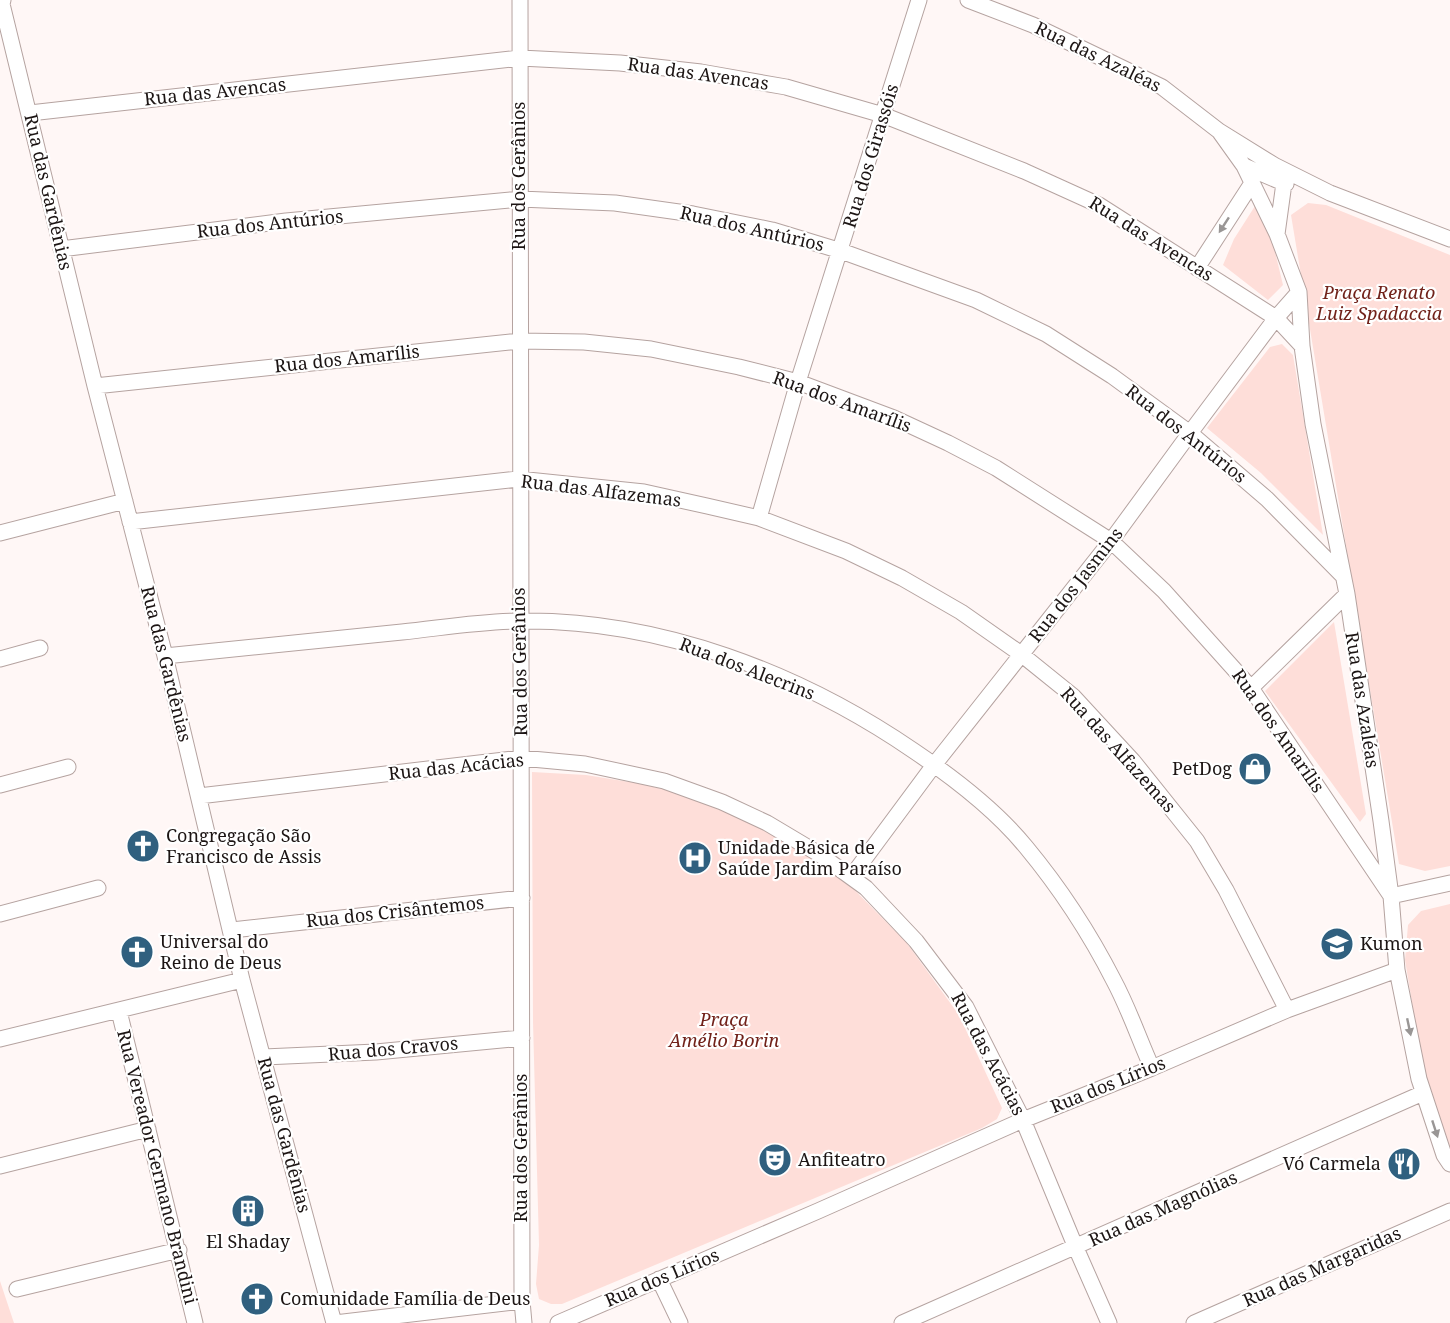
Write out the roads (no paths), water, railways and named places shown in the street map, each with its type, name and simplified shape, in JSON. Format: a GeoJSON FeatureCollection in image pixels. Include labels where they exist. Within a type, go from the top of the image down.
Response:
{"type":"FeatureCollection","features":[{"type":"Feature","properties":{"kind":"street","name":"Rua dos Gerânios"},"geometry":{"type":"LineString","coordinates":[[520,0],[518,479],[522,898],[520,1080],[524,1323]]}},
{"type":"Feature","properties":{"kind":"street","name":"Rua dos Girassóis"},"geometry":{"type":"LineString","coordinates":[[759,518],[798,382],[919,0]]}},
{"type":"Feature","properties":{"kind":"street","name":"Rua das Azaléas"},"geometry":{"type":"LineString","coordinates":[[968,0],[1033,25],[1162,87],[1219,131],[1274,165],[1284,183],[1277,234]]}},
{"type":"Feature","properties":{"kind":"street","name":"Rua das Gardênias"},"geometry":{"type":"LineString","coordinates":[[2,2],[95,386],[165,656],[232,930],[242,980],[334,1323]]}},
{"type":"Feature","properties":{"kind":"street","name":"Rua das Avencas"},"geometry":{"type":"LineString","coordinates":[[30,113],[520,58],[620,63],[701,72],[786,87],[883,115],[1024,171],[1099,205],[1276,318],[1302,346]]}},
{"type":"Feature","properties":{"kind":"street","name":"Rua das Azaléas"},"geometry":{"type":"LineString","coordinates":[[1219,131],[1244,166],[1277,234],[1299,292],[1302,346],[1313,424],[1347,594],[1391,896],[1397,970],[1423,1093],[1444,1155],[1450,1164]]}},
{"type":"Feature","properties":{"kind":"street"},"geometry":{"type":"LineString","coordinates":[[1274,165],[1330,193],[1450,239]]}},
{"type":"Feature","properties":{"kind":"street"},"geometry":{"type":"LineString","coordinates":[[1244,166],[1284,183],[1330,193]]}},
{"type":"Feature","properties":{"kind":"street"},"geometry":{"type":"LineString","coordinates":[[1197,267],[1252,183]]}},
{"type":"Feature","properties":{"kind":"street","name":"Rua dos Antúrios"},"geometry":{"type":"LineString","coordinates":[[61,249],[286,221],[520,199],[615,203],[693,214],[772,230],[841,251],[976,300],[1046,334],[1112,376],[1190,433],[1268,499],[1342,574]]}},
{"type":"Feature","properties":{"kind":"street","name":"Rua dos Jasmins"},"geometry":{"type":"LineString","coordinates":[[851,877],[934,765],[1111,541],[1276,318],[1299,292]]}},
{"type":"Feature","properties":{"kind":"street","name":"Rua dos Amarílis"},"geometry":{"type":"LineString","coordinates":[[95,386],[519,341],[584,342],[651,349],[798,382],[894,418],[996,468],[1111,541],[1164,591],[1251,688],[1391,896]]}},
{"type":"Feature","properties":{"kind":"street","name":"Rua das Alfazemas"},"geometry":{"type":"LineString","coordinates":[[130,522],[518,479],[644,492],[759,518],[846,551],[902,578],[961,612],[1022,654],[1074,696],[1133,761],[1197,842],[1226,890],[1287,1010]]}},
{"type":"Feature","properties":{"kind":"street"},"geometry":{"type":"LineString","coordinates":[[0,534],[125,501]]}},
{"type":"Feature","properties":{"kind":"street"},"geometry":{"type":"LineString","coordinates":[[1251,688],[1347,594]]}},
{"type":"Feature","properties":{"kind":"street","name":"Rua dos Alecrins"},"geometry":{"type":"LineString","coordinates":[[165,656],[519,621],[593,625],[650,634],[711,651],[788,680],[861,717],[934,765],[968,789],[1025,845],[1072,908],[1115,981],[1152,1068]]}},
{"type":"Feature","properties":{"kind":"street"},"geometry":{"type":"LineString","coordinates":[[0,659],[40,648]]}},
{"type":"Feature","properties":{"kind":"street","name":"Rua das Acácias"},"geometry":{"type":"LineString","coordinates":[[199,796],[521,758],[585,764],[664,781],[722,802],[767,823],[819,854],[866,888],[916,941],[966,1007],[1023,1120],[1109,1323]]}},
{"type":"Feature","properties":{"kind":"street"},"geometry":{"type":"LineString","coordinates":[[0,785],[68,767]]}},
{"type":"Feature","properties":{"kind":"street"},"geometry":{"type":"LineString","coordinates":[[1391,896],[1450,883]]}},
{"type":"Feature","properties":{"kind":"street"},"geometry":{"type":"LineString","coordinates":[[0,914],[98,888]]}},
{"type":"Feature","properties":{"kind":"street","name":"Rua dos Crisântemos"},"geometry":{"type":"LineString","coordinates":[[232,930],[522,898]]}},
{"type":"Feature","properties":{"kind":"street","name":"Rua dos Lírios"},"geometry":{"type":"LineString","coordinates":[[558,1323],[1023,1120],[1287,1010],[1397,970]]}},
{"type":"Feature","properties":{"kind":"street"},"geometry":{"type":"LineString","coordinates":[[0,1039],[242,980]]}},
{"type":"Feature","properties":{"kind":"street","name":"Rua Vereador Germano Brandini"},"geometry":{"type":"LineString","coordinates":[[119,1011],[195,1323]]}},
{"type":"Feature","properties":{"kind":"street","name":"Rua dos Cravos"},"geometry":{"type":"LineString","coordinates":[[264,1058],[376,1052],[522,1038]]}},
{"type":"Feature","properties":{"kind":"street","name":"Rua das Magnólias"},"geometry":{"type":"LineString","coordinates":[[902,1323],[1423,1093]]}},
{"type":"Feature","properties":{"kind":"street"},"geometry":{"type":"LineString","coordinates":[[0,1166],[148,1129]]}},
{"type":"Feature","properties":{"kind":"street","name":"Rua das Margaridas"},"geometry":{"type":"LineString","coordinates":[[1194,1323],[1450,1211]]}},
{"type":"Feature","properties":{"kind":"street"},"geometry":{"type":"LineString","coordinates":[[17,1290],[179,1250]]}},
{"type":"Feature","properties":{"kind":"street"},"geometry":{"type":"LineString","coordinates":[[659,1279],[680,1323]]}},
{"type":"Feature","properties":{"kind":"street"},"geometry":{"type":"LineString","coordinates":[[334,1323],[522,1301]]}},
{"type":"Feature","properties":{"kind":"place","name":"PetDog"},"geometry":{"type":"Point","coordinates":[1255,769]}},
{"type":"Feature","properties":{"kind":"place","name":"Congregação São Francisco de Assis"},"geometry":{"type":"Point","coordinates":[143,846]}},
{"type":"Feature","properties":{"kind":"place","name":"Unidade Básica de Saúde Jardim Paraíso"},"geometry":{"type":"Point","coordinates":[695,858]}},
{"type":"Feature","properties":{"kind":"place","name":"Kumon"},"geometry":{"type":"Point","coordinates":[1337,944]}},
{"type":"Feature","properties":{"kind":"place","name":"Universal do Reino de Deus"},"geometry":{"type":"Point","coordinates":[137,952]}},
{"type":"Feature","properties":{"kind":"place","name":"Anfiteatro"},"geometry":{"type":"Point","coordinates":[775,1160]}},
{"type":"Feature","properties":{"kind":"place","name":"Vó Carmela"},"geometry":{"type":"Point","coordinates":[1404,1164]}},
{"type":"Feature","properties":{"kind":"place","name":"El Shaday"},"geometry":{"type":"Point","coordinates":[248,1211]}},
{"type":"Feature","properties":{"kind":"place","name":"Comunidade Família de Deus"},"geometry":{"type":"Point","coordinates":[257,1299]}},
{"type":"Feature","properties":{"kind":"park label","name":"Praça Renato Luiz Spadaccia"},"geometry":{"type":"Point","coordinates":[1379,303]}},
{"type":"Feature","properties":{"kind":"park label","name":"Praça Amélio Borin"},"geometry":{"type":"Point","coordinates":[724,1030]}}]}
